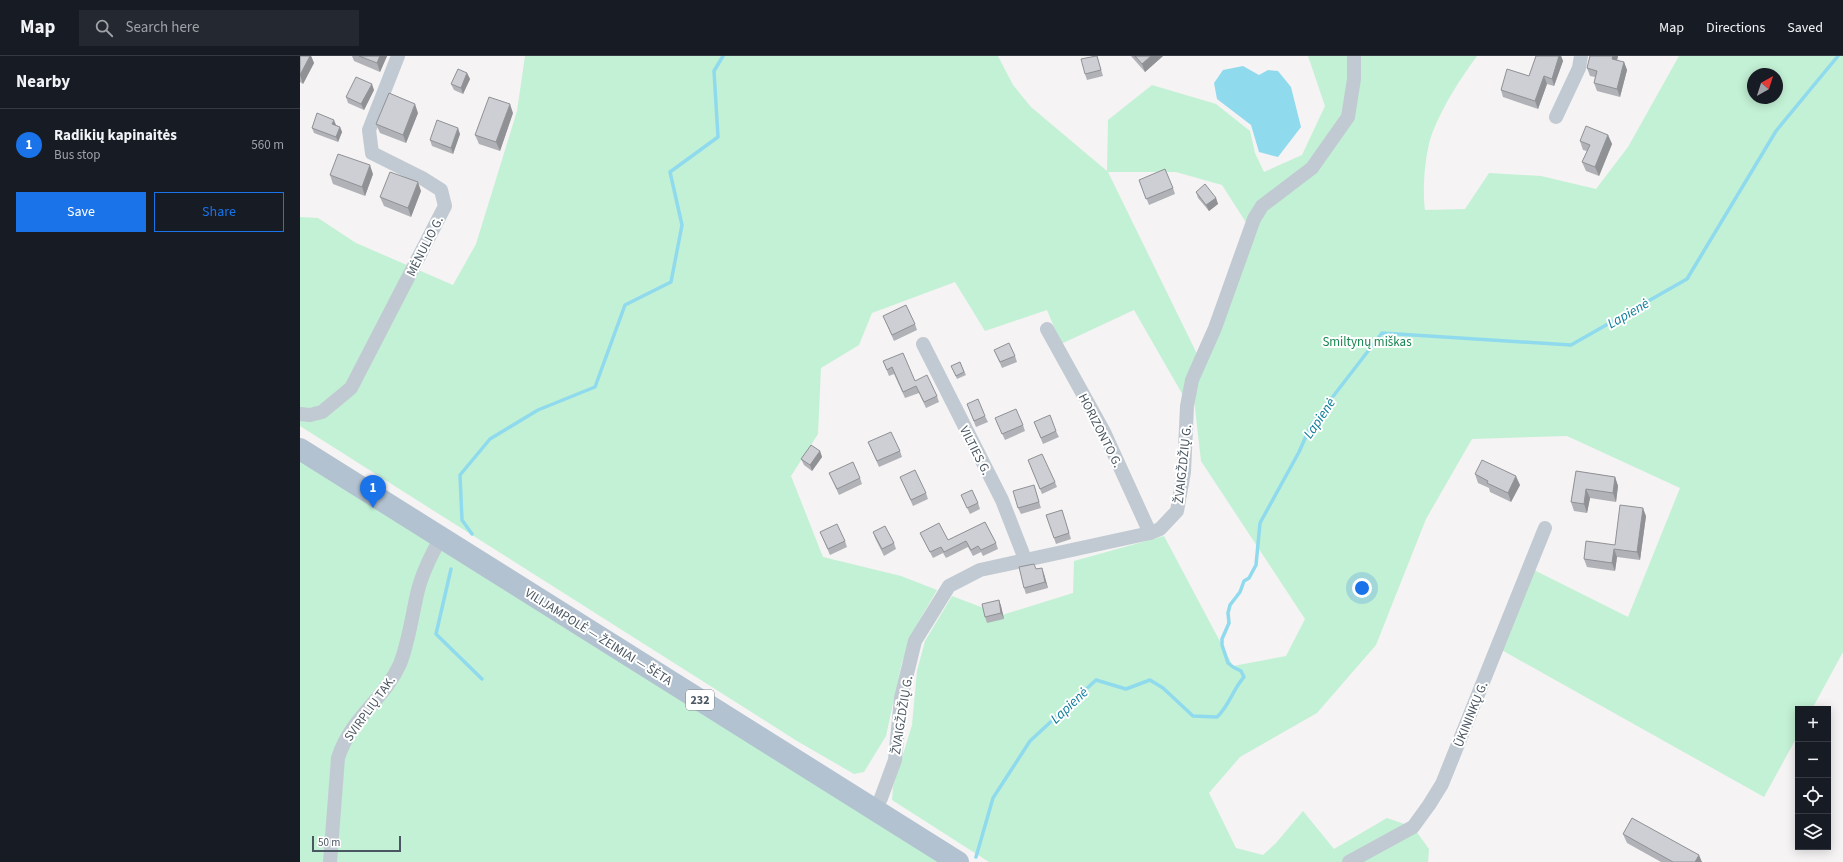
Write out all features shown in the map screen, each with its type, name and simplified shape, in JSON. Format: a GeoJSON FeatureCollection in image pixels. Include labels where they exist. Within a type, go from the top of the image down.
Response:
{"type":"FeatureCollection","features":[{"type":"Feature","properties":{"kind":"main road","name":"VILIJAMPOLĖ — ŽEIMIAI — ŠĖTA"},"geometry":{"type":"LineString","coordinates":[[300,450],[958,862]]}},
{"type":"Feature","properties":{"kind":"street","name":"MĖNULIO G."},"geometry":{"type":"LineString","coordinates":[[300,414],[310,415],[322,412],[350,388],[444,206],[441,190],[422,178],[372,153],[369,130],[398,56]]}},
{"type":"Feature","properties":{"kind":"street","name":"ŽVAIGŽDŽIŲ G."},"geometry":{"type":"LineString","coordinates":[[875,810],[895,760],[902,698],[915,641],[949,586],[980,570],[1150,533],[1160,529],[1177,511],[1184,472],[1187,406],[1192,380],[1215,328],[1254,219],[1262,206],[1312,168],[1348,117],[1354,79],[1354,56]]}},
{"type":"Feature","properties":{"kind":"street"},"geometry":{"type":"LineString","coordinates":[[1556,117],[1579,68],[1581,56]]}},
{"type":"Feature","properties":{"kind":"street","name":"HORIZONTO G."},"geometry":{"type":"LineString","coordinates":[[1047,329],[1104,432],[1150,533]]}},
{"type":"Feature","properties":{"kind":"street","name":"VILTIES G."},"geometry":{"type":"LineString","coordinates":[[923,344],[1002,500],[1025,559]]}},
{"type":"Feature","properties":{"kind":"street","name":"ŪKININKŲ G."},"geometry":{"type":"LineString","coordinates":[[1349,862],[1413,827],[1430,806],[1448,769],[1545,528]]}},
{"type":"Feature","properties":{"kind":"street","name":"SVIRPLIŲ TAK."},"geometry":{"type":"LineString","coordinates":[[330,862],[338,758],[342,745],[358,719],[388,685],[399,665],[406,648],[418,588],[427,563],[441,537]]}},
{"type":"Feature","properties":{"kind":"green space","name":"Smiltynų miškas"},"geometry":{"type":"Polygon","coordinates":[[[525,56],[998,56],[1013,85],[1031,107],[1107,171],[1108,120],[1152,85],[1216,104],[1250,131],[1255,153],[1264,172],[1302,155],[1325,106],[1308,56],[1477,56],[1464,74],[1442,111],[1430,139],[1425,170],[1425,210],[1465,209],[1489,173],[1541,176],[1596,189],[1628,147],[1679,56],[1843,56],[1843,652],[1814,706],[1795,706],[1795,740],[1764,797],[1498,648],[1530,568],[1628,617],[1680,488],[1567,436],[1472,439],[1426,519],[1376,645],[1317,713],[1240,757],[1209,793],[1236,848],[1263,855],[1276,843],[1303,811],[1334,849],[1387,818],[1413,827],[1429,849],[1428,862],[989,862],[892,800],[893,787],[912,725],[917,671],[925,641],[952,596],[1002,615],[1073,593],[1074,561],[1164,536],[1233,666],[1286,656],[1305,619],[1201,461],[1193,391],[1247,224],[1222,185],[1176,172],[1108,172],[1198,356],[1184,397],[1134,310],[1061,344],[1047,310],[985,331],[955,282],[872,313],[859,345],[821,368],[818,434],[791,476],[823,557],[901,576],[937,590],[919,621],[902,662],[886,736],[864,772],[854,774],[797,741],[300,426],[300,217],[318,218],[356,243],[453,285],[476,244],[517,111],[525,56]]]}},
{"type":"Feature","properties":{"kind":"green space"},"geometry":{"type":"Polygon","coordinates":[[[300,459],[946,862],[300,862],[300,459]]]}},
{"type":"Feature","properties":{"kind":"water"},"geometry":{"type":"Polygon","coordinates":[[[1243,66],[1259,75],[1268,70],[1278,71],[1291,87],[1301,127],[1278,157],[1259,152],[1251,125],[1217,99],[1214,83],[1223,70],[1243,66]]]}},
{"type":"Feature","properties":{"kind":"building"},"geometry":{"type":"Polygon","coordinates":[[[300,56],[310,56],[300,75],[300,56]]]}},
{"type":"Feature","properties":{"kind":"building"},"geometry":{"type":"Polygon","coordinates":[[[359,56],[380,56],[377,63],[359,56]]]}},
{"type":"Feature","properties":{"kind":"building"},"geometry":{"type":"Polygon","coordinates":[[[1097,56],[1101,70],[1085,74],[1081,59],[1097,56]]]}},
{"type":"Feature","properties":{"kind":"building"},"geometry":{"type":"Polygon","coordinates":[[[1135,56],[1151,56],[1142,64],[1135,56]]]}},
{"type":"Feature","properties":{"kind":"building"},"geometry":{"type":"Polygon","coordinates":[[[1536,56],[1559,56],[1552,79],[1544,76],[1535,101],[1501,90],[1507,69],[1529,76],[1536,56]]]}},
{"type":"Feature","properties":{"kind":"building"},"geometry":{"type":"Polygon","coordinates":[[[1590,56],[1613,56],[1612,59],[1624,62],[1617,89],[1594,83],[1597,71],[1587,68],[1590,56]]]}},
{"type":"Feature","properties":{"kind":"building"},"geometry":{"type":"Polygon","coordinates":[[[458,69],[467,73],[461,88],[451,84],[458,69]]]}},
{"type":"Feature","properties":{"kind":"building"},"geometry":{"type":"Polygon","coordinates":[[[356,77],[372,84],[361,104],[346,97],[356,77]]]}},
{"type":"Feature","properties":{"kind":"building"},"geometry":{"type":"Polygon","coordinates":[[[389,93],[415,104],[403,135],[376,124],[389,93]]]}},
{"type":"Feature","properties":{"kind":"building"},"geometry":{"type":"Polygon","coordinates":[[[489,97],[510,104],[496,142],[475,135],[489,97]]]}},
{"type":"Feature","properties":{"kind":"building"},"geometry":{"type":"Polygon","coordinates":[[[317,113],[334,120],[332,124],[340,127],[336,137],[312,128],[317,113]]]}},
{"type":"Feature","properties":{"kind":"building"},"geometry":{"type":"Polygon","coordinates":[[[437,120],[458,128],[451,148],[430,140],[437,120]]]}},
{"type":"Feature","properties":{"kind":"building"},"geometry":{"type":"Polygon","coordinates":[[[1586,126],[1608,135],[1595,167],[1582,162],[1590,145],[1580,141],[1586,126]]]}},
{"type":"Feature","properties":{"kind":"building"},"geometry":{"type":"Polygon","coordinates":[[[338,154],[370,165],[362,187],[330,175],[338,154]]]}},
{"type":"Feature","properties":{"kind":"building"},"geometry":{"type":"Polygon","coordinates":[[[1165,169],[1173,188],[1146,199],[1139,180],[1165,169]]]}},
{"type":"Feature","properties":{"kind":"building"},"geometry":{"type":"Polygon","coordinates":[[[390,172],[418,182],[408,208],[380,197],[390,172]]]}},
{"type":"Feature","properties":{"kind":"building"},"geometry":{"type":"Polygon","coordinates":[[[1205,184],[1216,198],[1206,205],[1196,192],[1205,184]]]}},
{"type":"Feature","properties":{"kind":"building"},"geometry":{"type":"Polygon","coordinates":[[[906,305],[915,324],[892,335],[883,316],[906,305]]]}},
{"type":"Feature","properties":{"kind":"building"},"geometry":{"type":"Polygon","coordinates":[[[1009,343],[1015,356],[1000,362],[994,350],[1009,343]]]}},
{"type":"Feature","properties":{"kind":"building"},"geometry":{"type":"Polygon","coordinates":[[[903,353],[915,381],[927,375],[937,396],[924,402],[916,386],[903,392],[892,367],[887,370],[883,361],[903,353]]]}},
{"type":"Feature","properties":{"kind":"building"},"geometry":{"type":"Polygon","coordinates":[[[960,362],[964,372],[956,376],[951,366],[960,362]]]}},
{"type":"Feature","properties":{"kind":"building"},"geometry":{"type":"Polygon","coordinates":[[[978,399],[985,416],[974,421],[967,404],[978,399]]]}},
{"type":"Feature","properties":{"kind":"building"},"geometry":{"type":"Polygon","coordinates":[[[1016,409],[1023,425],[1002,434],[995,418],[1016,409]]]}},
{"type":"Feature","properties":{"kind":"building"},"geometry":{"type":"Polygon","coordinates":[[[1050,415],[1056,431],[1041,438],[1034,422],[1050,415]]]}},
{"type":"Feature","properties":{"kind":"building"},"geometry":{"type":"Polygon","coordinates":[[[891,432],[900,451],[877,461],[868,442],[891,432]]]}},
{"type":"Feature","properties":{"kind":"building"},"geometry":{"type":"Polygon","coordinates":[[[811,445],[820,451],[810,465],[801,459],[811,445]]]}},
{"type":"Feature","properties":{"kind":"building"},"geometry":{"type":"Polygon","coordinates":[[[1042,454],[1055,482],[1040,489],[1028,460],[1042,454]]]}},
{"type":"Feature","properties":{"kind":"building"},"geometry":{"type":"Polygon","coordinates":[[[1482,460],[1516,476],[1508,493],[1487,483],[1488,481],[1475,474],[1482,460]]]}},
{"type":"Feature","properties":{"kind":"building"},"geometry":{"type":"Polygon","coordinates":[[[853,462],[860,478],[837,489],[829,473],[853,462]]]}},
{"type":"Feature","properties":{"kind":"building"},"geometry":{"type":"Polygon","coordinates":[[[915,470],[926,493],[911,500],[900,477],[915,470]]]}},
{"type":"Feature","properties":{"kind":"building"},"geometry":{"type":"Polygon","coordinates":[[[1576,471],[1615,477],[1613,493],[1586,489],[1584,504],[1571,502],[1576,471]]]}},
{"type":"Feature","properties":{"kind":"building"},"geometry":{"type":"Polygon","coordinates":[[[1034,485],[1039,502],[1018,508],[1013,491],[1034,485]]]}},
{"type":"Feature","properties":{"kind":"building"},"geometry":{"type":"Polygon","coordinates":[[[972,490],[978,503],[967,508],[961,495],[972,490]]]}},
{"type":"Feature","properties":{"kind":"building"},"geometry":{"type":"Polygon","coordinates":[[[1620,505],[1643,508],[1637,552],[1614,549],[1612,563],[1584,559],[1586,541],[1615,545],[1620,505]]]}},
{"type":"Feature","properties":{"kind":"building"},"geometry":{"type":"Polygon","coordinates":[[[1062,510],[1069,533],[1054,538],[1046,515],[1062,510]]]}},
{"type":"Feature","properties":{"kind":"building"},"geometry":{"type":"Polygon","coordinates":[[[985,522],[996,543],[981,550],[978,546],[971,550],[966,541],[944,552],[941,547],[930,552],[920,533],[939,523],[948,540],[985,522]]]}},
{"type":"Feature","properties":{"kind":"building"},"geometry":{"type":"Polygon","coordinates":[[[837,524],[845,541],[828,549],[820,532],[837,524]]]}},
{"type":"Feature","properties":{"kind":"building"},"geometry":{"type":"Polygon","coordinates":[[[885,526],[894,543],[882,549],[873,532],[885,526]]]}},
{"type":"Feature","properties":{"kind":"building"},"geometry":{"type":"Polygon","coordinates":[[[1034,564],[1036,569],[1042,568],[1045,582],[1024,588],[1019,567],[1034,564]]]}},
{"type":"Feature","properties":{"kind":"building"},"geometry":{"type":"Polygon","coordinates":[[[999,600],[1001,613],[985,617],[982,604],[999,600]]]}},
{"type":"Feature","properties":{"kind":"building"},"geometry":{"type":"Polygon","coordinates":[[[1632,818],[1699,855],[1695,862],[1673,862],[1623,834],[1632,818]]]}},
{"type":"Feature","properties":{"kind":"waterway"},"geometry":{"type":"LineString","coordinates":[[472,534],[462,520],[460,475],[490,439],[538,410],[595,387],[625,305],[671,282],[682,225],[670,172],[718,137],[714,71],[723,56]]}},
{"type":"Feature","properties":{"kind":"waterway","name":"Lapienė"},"geometry":{"type":"LineString","coordinates":[[976,857],[993,798],[1030,741],[1096,680],[1126,689],[1150,680],[1163,688],[1193,716],[1217,717],[1221,713],[1244,677],[1241,671],[1228,663],[1222,645],[1222,639],[1229,623],[1228,613],[1230,605],[1240,592],[1244,581],[1249,578],[1256,565],[1260,523],[1299,452],[1311,425],[1382,333],[1571,345],[1687,279],[1776,131],[1838,56]]}},
{"type":"Feature","properties":{"kind":"waterway"},"geometry":{"type":"LineString","coordinates":[[451,569],[436,634],[482,679]]}},
{"type":"Feature","properties":{"kind":"place","name":"Radikių kapinaitės"},"geometry":{"type":"Point","coordinates":[373,508]}}]}
